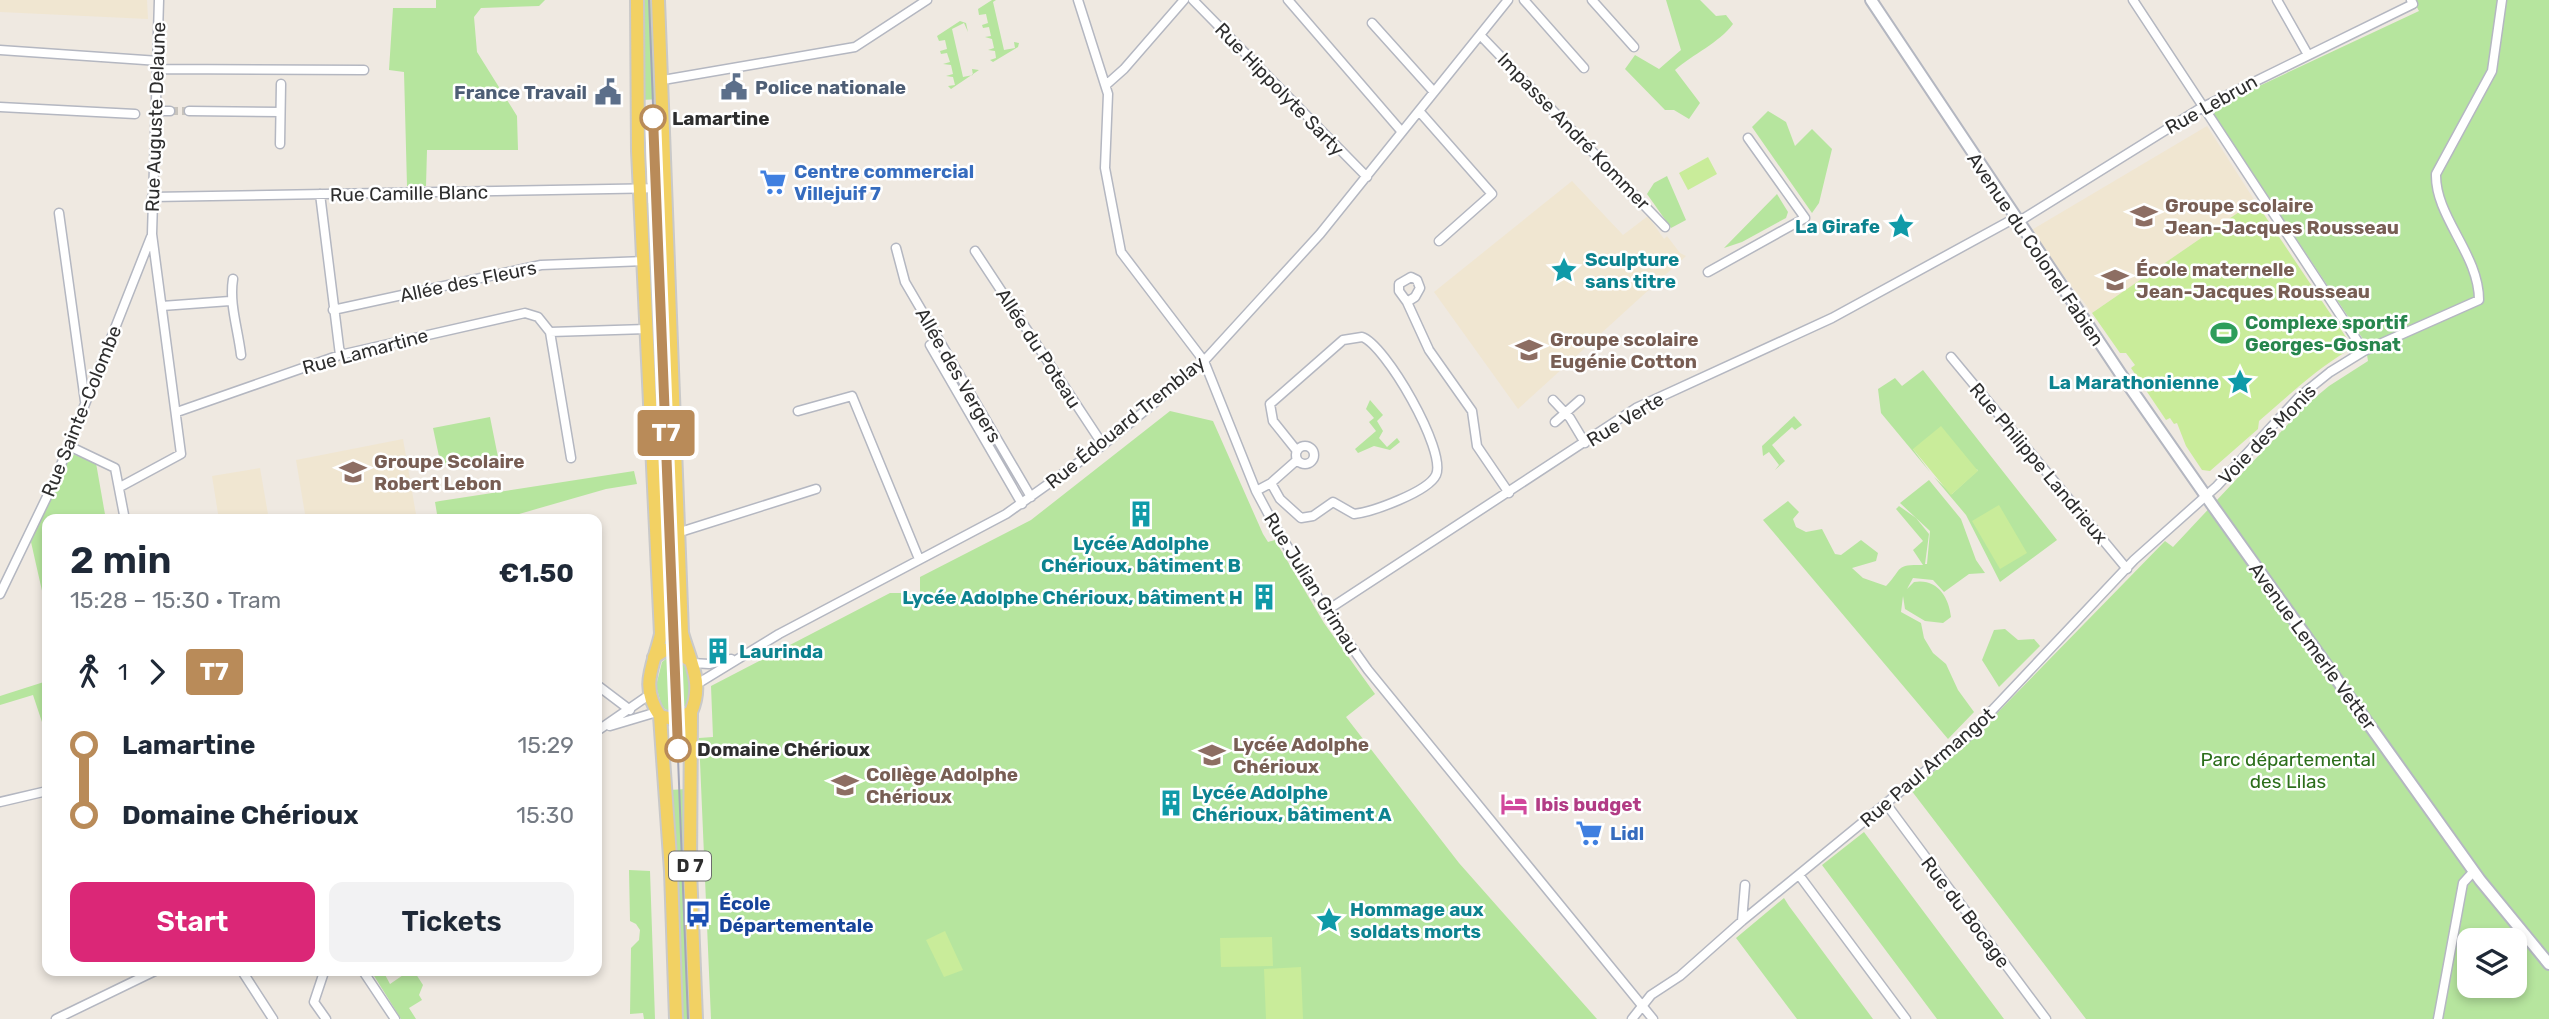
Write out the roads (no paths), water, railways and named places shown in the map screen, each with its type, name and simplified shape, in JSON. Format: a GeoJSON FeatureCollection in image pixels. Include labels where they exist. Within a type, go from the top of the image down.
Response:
{"type":"FeatureCollection","features":[{"type":"Feature","properties":{"kind":"main road"},"geometry":{"type":"LineString","coordinates":[[637,0],[640,189],[661,634],[648,677],[649,695]]}},
{"type":"Feature","properties":{"kind":"main road","name":"D 7"},"geometry":{"type":"LineString","coordinates":[[658,0],[682,633],[697,684],[691,712],[690,870],[696,1019]]}},
{"type":"Feature","properties":{"kind":"main road"},"geometry":{"type":"LineString","coordinates":[[654,657],[665,650],[674,649],[692,662]]}},
{"type":"Feature","properties":{"kind":"main road","name":"D 7"},"geometry":{"type":"LineString","coordinates":[[649,695],[658,714],[671,871],[676,1019]]}},
{"type":"Feature","properties":{"kind":"main road"},"geometry":{"type":"LineString","coordinates":[[658,714],[677,720],[691,712]]}},
{"type":"Feature","properties":{"kind":"street","name":"Rue Auguste Delaune"},"geometry":{"type":"LineString","coordinates":[[120,487],[181,453],[152,234],[159,0]]}},
{"type":"Feature","properties":{"kind":"street"},"geometry":{"type":"LineString","coordinates":[[663,80],[855,47],[927,0]]}},
{"type":"Feature","properties":{"kind":"street","name":"Rue Julian Grimau"},"geometry":{"type":"LineString","coordinates":[[1078,0],[1108,93],[1105,168],[1121,251],[1204,361],[1256,491],[1326,611],[1375,679],[1653,1019]]}},
{"type":"Feature","properties":{"kind":"street"},"geometry":{"type":"LineString","coordinates":[[1106,85],[1124,69],[1184,0]]}},
{"type":"Feature","properties":{"kind":"street","name":"Rue Hippolyte Sarty"},"geometry":{"type":"LineString","coordinates":[[1193,0],[1367,177]]}},
{"type":"Feature","properties":{"kind":"street"},"geometry":{"type":"LineString","coordinates":[[1288,0],[1402,132]]}},
{"type":"Feature","properties":{"kind":"street","name":"Rue Édouard Tremblay"},"geometry":{"type":"LineString","coordinates":[[697,684],[1022,504],[1103,445],[1204,361],[1320,234],[1508,0]]}},
{"type":"Feature","properties":{"kind":"street"},"geometry":{"type":"LineString","coordinates":[[1524,0],[1584,68]]}},
{"type":"Feature","properties":{"kind":"street"},"geometry":{"type":"LineString","coordinates":[[1592,0],[1634,47]]}},
{"type":"Feature","properties":{"kind":"street","name":"Avenue du Colonel Fabien"},"geometry":{"type":"LineString","coordinates":[[1871,0],[2016,220],[2205,495]]}},
{"type":"Feature","properties":{"kind":"street"},"geometry":{"type":"LineString","coordinates":[[2133,0],[2201,108],[2364,351]]}},
{"type":"Feature","properties":{"kind":"street"},"geometry":{"type":"LineString","coordinates":[[2277,0],[2307,53]]}},
{"type":"Feature","properties":{"kind":"street","name":"Voie des Monis"},"geometry":{"type":"LineString","coordinates":[[2205,495],[2299,397],[2330,372],[2364,351],[2479,300],[2478,276],[2439,193],[2436,174],[2492,71],[2502,0]]}},
{"type":"Feature","properties":{"kind":"street","name":"Rue Lebrun"},"geometry":{"type":"LineString","coordinates":[[2016,220],[2201,108],[2412,2]]}},
{"type":"Feature","properties":{"kind":"street"},"geometry":{"type":"LineString","coordinates":[[1372,23],[1434,92]]}},
{"type":"Feature","properties":{"kind":"street","name":"Impasse André Kommer"},"geometry":{"type":"LineString","coordinates":[[1481,36],[1665,227]]}},
{"type":"Feature","properties":{"kind":"street"},"geometry":{"type":"LineString","coordinates":[[0,50],[159,65],[364,70]]}},
{"type":"Feature","properties":{"kind":"street"},"geometry":{"type":"LineString","coordinates":[[281,84],[281,144]]}},
{"type":"Feature","properties":{"kind":"street"},"geometry":{"type":"LineString","coordinates":[[0,107],[135,114]]}},
{"type":"Feature","properties":{"kind":"street"},"geometry":{"type":"LineString","coordinates":[[157,111],[170,111]]}},
{"type":"Feature","properties":{"kind":"street"},"geometry":{"type":"LineString","coordinates":[[189,111],[281,112]]}},
{"type":"Feature","properties":{"kind":"street"},"geometry":{"type":"LineString","coordinates":[[1419,111],[1492,194],[1439,241]]}},
{"type":"Feature","properties":{"kind":"street"},"geometry":{"type":"LineString","coordinates":[[1707,272],[1805,218],[1748,138]]}},
{"type":"Feature","properties":{"kind":"street","name":"Rue Camille Blanc"},"geometry":{"type":"LineString","coordinates":[[152,197],[667,188]]}},
{"type":"Feature","properties":{"kind":"street"},"geometry":{"type":"LineString","coordinates":[[320,194],[340,355]]}},
{"type":"Feature","properties":{"kind":"street"},"geometry":{"type":"LineString","coordinates":[[59,213],[85,404]]}},
{"type":"Feature","properties":{"kind":"street","name":"Rue Verte"},"geometry":{"type":"LineString","coordinates":[[1326,611],[1646,402],[1832,318],[2016,220]]}},
{"type":"Feature","properties":{"kind":"street","name":"Rue Auguste Delaune"},"geometry":{"type":"LineString","coordinates":[[140,263],[152,234]]}},
{"type":"Feature","properties":{"kind":"street","name":"Allée des Vergers"},"geometry":{"type":"LineString","coordinates":[[896,248],[905,282],[1031,497]]}},
{"type":"Feature","properties":{"kind":"street","name":"Allée du Poteau"},"geometry":{"type":"LineString","coordinates":[[975,251],[1103,445]]}},
{"type":"Feature","properties":{"kind":"street","name":"Allée des Fleurs"},"geometry":{"type":"LineString","coordinates":[[334,310],[541,265],[645,261]]}},
{"type":"Feature","properties":{"kind":"street","name":"Rue Sainte-Colombe"},"geometry":{"type":"LineString","coordinates":[[0,594],[69,446],[140,263]]}},
{"type":"Feature","properties":{"kind":"street"},"geometry":{"type":"LineString","coordinates":[[233,279],[230,301],[236,312],[241,355]]}},
{"type":"Feature","properties":{"kind":"street"},"geometry":{"type":"LineString","coordinates":[[162,306],[230,301]]}},
{"type":"Feature","properties":{"kind":"street"},"geometry":{"type":"LineString","coordinates":[[1407,302],[1429,350],[1474,414],[1477,446],[1510,493]]}},
{"type":"Feature","properties":{"kind":"street","name":"Rue Lamartine"},"geometry":{"type":"LineString","coordinates":[[177,412],[340,355],[519,313],[538,317],[550,332]]}},
{"type":"Feature","properties":{"kind":"street"},"geometry":{"type":"LineString","coordinates":[[571,458],[550,332],[647,329]]}},
{"type":"Feature","properties":{"kind":"street"},"geometry":{"type":"LineString","coordinates":[[1256,491],[1271,483],[1297,456],[1273,421],[1270,404],[1343,340],[1362,337],[1374,344],[1413,401],[1432,442],[1438,464],[1435,478],[1417,491],[1354,514],[1333,502],[1310,517],[1301,518],[1280,499],[1271,483]]}},
{"type":"Feature","properties":{"kind":"street"},"geometry":{"type":"LineString","coordinates":[[930,345],[1022,504]]}},
{"type":"Feature","properties":{"kind":"street","name":"Rue Philippe Landrieux"},"geometry":{"type":"LineString","coordinates":[[1951,357],[2127,569]]}},
{"type":"Feature","properties":{"kind":"street"},"geometry":{"type":"LineString","coordinates":[[797,411],[852,396],[919,559]]}},
{"type":"Feature","properties":{"kind":"street"},"geometry":{"type":"LineString","coordinates":[[1553,400],[1586,443]]}},
{"type":"Feature","properties":{"kind":"street"},"geometry":{"type":"LineString","coordinates":[[1555,422],[1580,400]]}},
{"type":"Feature","properties":{"kind":"street"},"geometry":{"type":"LineString","coordinates":[[69,446],[115,468],[124,514]]}},
{"type":"Feature","properties":{"kind":"street"},"geometry":{"type":"LineString","coordinates":[[677,533],[816,489]]}},
{"type":"Feature","properties":{"kind":"street","name":"Rue Paul Armangot"},"geometry":{"type":"LineString","coordinates":[[1632,1019],[1642,1005],[1742,920],[1966,737],[2127,569],[2205,495]]}},
{"type":"Feature","properties":{"kind":"street","name":"Avenue Lemerle Vetter"},"geometry":{"type":"LineString","coordinates":[[2205,495],[2474,871],[2549,964]]}},
{"type":"Feature","properties":{"kind":"street","name":"Rue Édouard Tremblay"},"geometry":{"type":"LineString","coordinates":[[692,662],[723,662],[747,654]]}},
{"type":"Feature","properties":{"kind":"street"},"geometry":{"type":"LineString","coordinates":[[602,689],[630,710]]}},
{"type":"Feature","properties":{"kind":"street"},"geometry":{"type":"LineString","coordinates":[[602,728],[649,695]]}},
{"type":"Feature","properties":{"kind":"street"},"geometry":{"type":"LineString","coordinates":[[602,729],[658,714]]}},
{"type":"Feature","properties":{"kind":"street"},"geometry":{"type":"LineString","coordinates":[[0,802],[42,792]]}},
{"type":"Feature","properties":{"kind":"street","name":"Rue du Bocage"},"geometry":{"type":"LineString","coordinates":[[1886,805],[2046,1019]]}},
{"type":"Feature","properties":{"kind":"street"},"geometry":{"type":"LineString","coordinates":[[2438,1019],[2463,883],[2474,871]]}},
{"type":"Feature","properties":{"kind":"street"},"geometry":{"type":"LineString","coordinates":[[1799,875],[1906,1019]]}},
{"type":"Feature","properties":{"kind":"street"},"geometry":{"type":"LineString","coordinates":[[1742,920],[1745,885]]}},
{"type":"Feature","properties":{"kind":"street"},"geometry":{"type":"LineString","coordinates":[[56,1019],[145,976]]}},
{"type":"Feature","properties":{"kind":"street"},"geometry":{"type":"LineString","coordinates":[[245,976],[272,1019]]}},
{"type":"Feature","properties":{"kind":"street"},"geometry":{"type":"LineString","coordinates":[[323,976],[314,1002],[326,1019]]}},
{"type":"Feature","properties":{"kind":"street"},"geometry":{"type":"LineString","coordinates":[[366,976],[395,1019]]}},
{"type":"Feature","properties":{"kind":"tunnel"},"geometry":{"type":"LineString","coordinates":[[170,111],[189,111]]}},
{"type":"Feature","properties":{"kind":"tram line"},"geometry":{"type":"LineString","coordinates":[[649,0],[688,1019]]}},
{"type":"Feature","properties":{"kind":"tram line","name":"T7"},"geometry":{"type":"LineString","coordinates":[[653,118],[678,749]]}},
{"type":"Feature","properties":{"kind":"place","name":"Police nationale"},"geometry":{"type":"Point","coordinates":[734,87]}},
{"type":"Feature","properties":{"kind":"place","name":"France Travail"},"geometry":{"type":"Point","coordinates":[608,92]}},
{"type":"Feature","properties":{"kind":"place","name":"Lamartine"},"geometry":{"type":"Point","coordinates":[653,118]}},
{"type":"Feature","properties":{"kind":"place","name":"Centre commercial Villejuif 7"},"geometry":{"type":"Point","coordinates":[773,182]}},
{"type":"Feature","properties":{"kind":"place","name":"Groupe scolaire Jean-Jacques Rousseau"},"geometry":{"type":"Point","coordinates":[2144,216]}},
{"type":"Feature","properties":{"kind":"place","name":"La Girafe"},"geometry":{"type":"Point","coordinates":[1901,226]}},
{"type":"Feature","properties":{"kind":"place","name":"Sculpture sans titre"},"geometry":{"type":"Point","coordinates":[1564,270]}},
{"type":"Feature","properties":{"kind":"place","name":"École maternelle Jean-Jacques Rousseau"},"geometry":{"type":"Point","coordinates":[2115,280]}},
{"type":"Feature","properties":{"kind":"place","name":"Complexe sportif Georges-Gosnat"},"geometry":{"type":"Point","coordinates":[2224,333]}},
{"type":"Feature","properties":{"kind":"place","name":"Groupe scolaire Eugénie Cotton"},"geometry":{"type":"Point","coordinates":[1529,350]}},
{"type":"Feature","properties":{"kind":"place","name":"La Marathonienne"},"geometry":{"type":"Point","coordinates":[2240,382]}},
{"type":"Feature","properties":{"kind":"place","name":"Groupe Scolaire Robert Lebon"},"geometry":{"type":"Point","coordinates":[353,472]}},
{"type":"Feature","properties":{"kind":"place","name":"Lycée Adolphe Chérioux, bâtiment B"},"geometry":{"type":"Point","coordinates":[1141,514]}},
{"type":"Feature","properties":{"kind":"place","name":"Lycée Adolphe Chérioux, bâtiment H"},"geometry":{"type":"Point","coordinates":[1264,597]}},
{"type":"Feature","properties":{"kind":"place","name":"Laurinda"},"geometry":{"type":"Point","coordinates":[718,651]}},
{"type":"Feature","properties":{"kind":"place","name":"Domaine Chérioux"},"geometry":{"type":"Point","coordinates":[678,749]}},
{"type":"Feature","properties":{"kind":"place","name":"Lycée Adolphe Chérioux"},"geometry":{"type":"Point","coordinates":[1212,755]}},
{"type":"Feature","properties":{"kind":"place","name":"Collège Adolphe Chérioux"},"geometry":{"type":"Point","coordinates":[845,785]}},
{"type":"Feature","properties":{"kind":"place","name":"Lycée Adolphe Chérioux, bâtiment A"},"geometry":{"type":"Point","coordinates":[1171,803]}},
{"type":"Feature","properties":{"kind":"place","name":"Ibis budget"},"geometry":{"type":"Point","coordinates":[1514,804]}},
{"type":"Feature","properties":{"kind":"place","name":"Lidl"},"geometry":{"type":"Point","coordinates":[1589,833]}},
{"type":"Feature","properties":{"kind":"place","name":"École Départementale"},"geometry":{"type":"Point","coordinates":[698,914]}},
{"type":"Feature","properties":{"kind":"place","name":"Hommage aux soldats morts"},"geometry":{"type":"Point","coordinates":[1329,920]}},
{"type":"Feature","properties":{"kind":"park label","name":"Parc départemental des Lilas"},"geometry":{"type":"Point","coordinates":[2288,770]}}]}
